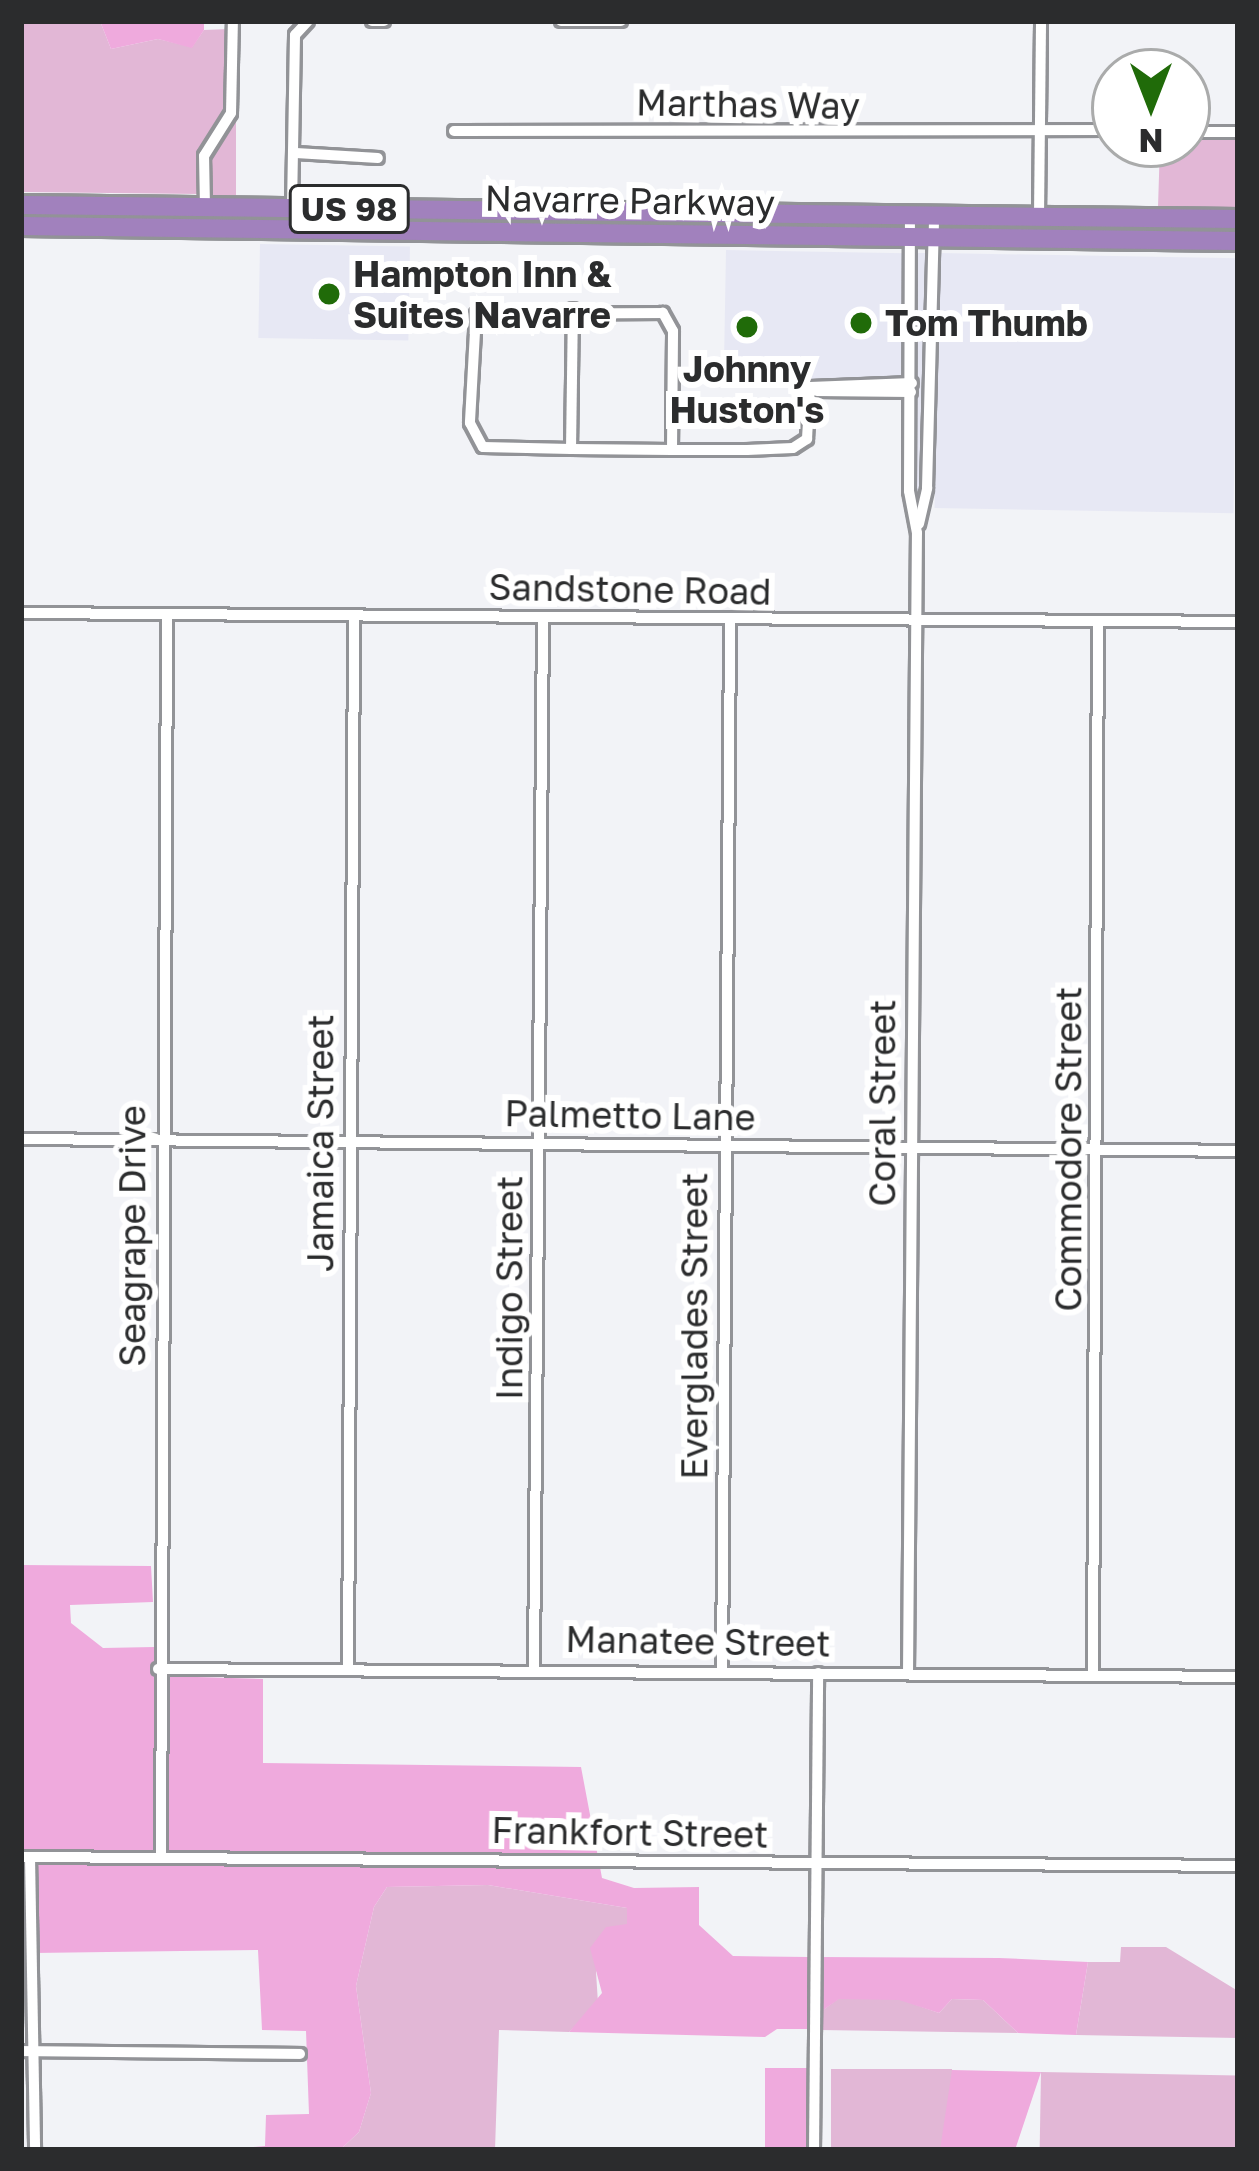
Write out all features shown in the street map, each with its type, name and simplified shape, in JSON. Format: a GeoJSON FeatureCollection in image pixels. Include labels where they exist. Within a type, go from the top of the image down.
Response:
{"type":"FeatureCollection","features":[{"type":"Feature","properties":{"kind":"highway","name":"Navarre Parkway"},"geometry":{"type":"LineString","coordinates":[[21,205],[1039,216],[1234,230]]}},
{"type":"Feature","properties":{"kind":"highway","name":"Navarre Parkway"},"geometry":{"type":"LineString","coordinates":[[21,226],[1190,241],[1234,230]]}},
{"type":"Feature","properties":{"kind":"street"},"geometry":{"type":"LineString","coordinates":[[205,207],[204,156],[231,113],[233,21]]}},
{"type":"Feature","properties":{"kind":"street"},"geometry":{"type":"LineString","coordinates":[[292,208],[296,35],[308,21]]}},
{"type":"Feature","properties":{"kind":"street"},"geometry":{"type":"LineString","coordinates":[[372,21],[384,21]]}},
{"type":"Feature","properties":{"kind":"street"},"geometry":{"type":"LineString","coordinates":[[561,21],[621,21]]}},
{"type":"Feature","properties":{"kind":"street"},"geometry":{"type":"LineString","coordinates":[[1039,216],[1041,21]]}},
{"type":"Feature","properties":{"kind":"street","name":"Marthas Way"},"geometry":{"type":"LineString","coordinates":[[454,131],[876,136],[1091,130]]}},
{"type":"Feature","properties":{"kind":"street"},"geometry":{"type":"LineString","coordinates":[[296,154],[378,158]]}},
{"type":"Feature","properties":{"kind":"street"},"geometry":{"type":"LineString","coordinates":[[676,234],[678,212]]}},
{"type":"Feature","properties":{"kind":"street","name":"Coral Street"},"geometry":{"type":"LineString","coordinates":[[908,1674],[916,533],[910,215]]}},
{"type":"Feature","properties":{"kind":"street","name":"Coral Street"},"geometry":{"type":"LineString","coordinates":[[916,533],[927,488],[934,215]]}},
{"type":"Feature","properties":{"kind":"street"},"geometry":{"type":"LineString","coordinates":[[571,449],[573,309]]}},
{"type":"Feature","properties":{"kind":"street"},"geometry":{"type":"LineString","coordinates":[[672,450],[668,317],[645,309],[476,314],[470,423],[483,447],[672,450],[797,447],[809,427],[809,387],[911,388]]}},
{"type":"Feature","properties":{"kind":"street","name":"Sandstone Road"},"geometry":{"type":"LineString","coordinates":[[21,614],[1238,622]]}},
{"type":"Feature","properties":{"kind":"street","name":"Seagrape Drive"},"geometry":{"type":"LineString","coordinates":[[161,1856],[158,1669],[167,615]]}},
{"type":"Feature","properties":{"kind":"street","name":"Jamaica Street"},"geometry":{"type":"LineString","coordinates":[[348,1670],[354,616]]}},
{"type":"Feature","properties":{"kind":"street","name":"Indigo Street"},"geometry":{"type":"LineString","coordinates":[[535,1669],[543,618]]}},
{"type":"Feature","properties":{"kind":"street","name":"Everglades Street"},"geometry":{"type":"LineString","coordinates":[[722,1672],[730,620]]}},
{"type":"Feature","properties":{"kind":"street","name":"Commodore Street"},"geometry":{"type":"LineString","coordinates":[[1093,1676],[1098,622]]}},
{"type":"Feature","properties":{"kind":"street","name":"Palmetto Lane"},"geometry":{"type":"LineString","coordinates":[[21,1139],[1238,1150]]}},
{"type":"Feature","properties":{"kind":"street","name":"Manatee Street"},"geometry":{"type":"LineString","coordinates":[[158,1669],[1238,1677]]}},
{"type":"Feature","properties":{"kind":"street"},"geometry":{"type":"LineString","coordinates":[[814,2150],[818,1673]]}},
{"type":"Feature","properties":{"kind":"street"},"geometry":{"type":"LineString","coordinates":[[26,1857],[25,2051],[34,2150]]}},
{"type":"Feature","properties":{"kind":"street","name":"Frankfort Street"},"geometry":{"type":"LineString","coordinates":[[26,1857],[1238,1867]]}},
{"type":"Feature","properties":{"kind":"street"},"geometry":{"type":"LineString","coordinates":[[25,2051],[300,2054]]}},
{"type":"Feature","properties":{"kind":"shaded area"},"geometry":{"type":"Polygon","coordinates":[[[21,21],[100,21],[111,49],[158,39],[192,47],[204,30],[229,29],[226,112],[201,151],[199,194],[21,192],[21,21]]]}},
{"type":"Feature","properties":{"kind":"shaded area"},"geometry":{"type":"Polygon","coordinates":[[[100,21],[204,21],[204,30],[192,48],[158,39],[111,49],[100,21]]]}},
{"type":"Feature","properties":{"kind":"shaded area"},"geometry":{"type":"Polygon","coordinates":[[[236,61],[236,195],[208,195],[209,155],[235,113],[236,61]]]}},
{"type":"Feature","properties":{"kind":"shaded area"},"geometry":{"type":"Polygon","coordinates":[[[1211,137],[1238,138],[1238,208],[1158,207],[1159,168],[1211,168],[1211,137]]]}},
{"type":"Feature","properties":{"kind":"shaded area"},"geometry":{"type":"Polygon","coordinates":[[[260,244],[410,247],[408,341],[258,338],[260,244]]]}},
{"type":"Feature","properties":{"kind":"shaded area"},"geometry":{"type":"Polygon","coordinates":[[[726,250],[906,253],[904,385],[724,382],[726,250]]]}},
{"type":"Feature","properties":{"kind":"shaded area"},"geometry":{"type":"Polygon","coordinates":[[[915,253],[930,253],[918,507],[913,491],[915,253]]]}},
{"type":"Feature","properties":{"kind":"shaded area"},"geometry":{"type":"Polygon","coordinates":[[[939,253],[1238,258],[1234,513],[935,508],[939,253]]]}},
{"type":"Feature","properties":{"kind":"shaded area"},"geometry":{"type":"Polygon","coordinates":[[[21,1565],[151,1566],[153,1602],[70,1605],[71,1623],[103,1648],[154,1647],[156,1851],[21,1851],[21,1565]]]}},
{"type":"Feature","properties":{"kind":"shaded area"},"geometry":{"type":"Polygon","coordinates":[[[163,1676],[263,1679],[263,1763],[581,1767],[598,1857],[165,1851],[163,1676]]]}},
{"type":"Feature","properties":{"kind":"shaded area"},"geometry":{"type":"Polygon","coordinates":[[[35,1862],[600,1867],[602,1878],[634,1888],[699,1887],[699,1925],[733,1956],[809,1957],[809,2029],[777,2029],[765,2037],[569,2032],[602,1993],[590,1948],[606,1927],[627,1924],[627,1908],[488,1885],[387,1887],[374,1907],[356,1986],[371,2093],[359,2132],[340,2150],[222,2150],[265,2146],[266,2115],[309,2114],[306,2031],[262,2030],[258,1950],[33,1953],[35,1862]]]}},
{"type":"Feature","properties":{"kind":"shaded area"},"geometry":{"type":"Polygon","coordinates":[[[488,1885],[627,1908],[628,1924],[596,1972],[598,2003],[569,2032],[499,2030],[495,2150],[340,2150],[359,2132],[371,2093],[356,1986],[374,1907],[387,1887],[488,1885]]]}},
{"type":"Feature","properties":{"kind":"shaded area"},"geometry":{"type":"Polygon","coordinates":[[[1121,1947],[1166,1947],[1238,1991],[1238,2038],[1076,2035],[1088,1962],[1120,1962],[1121,1947]]]}},
{"type":"Feature","properties":{"kind":"shaded area"},"geometry":{"type":"Polygon","coordinates":[[[818,1957],[1088,1962],[1076,2035],[1018,2033],[983,2000],[952,1999],[939,2013],[899,2000],[839,1999],[819,2013],[818,2029],[818,1957]]]}},
{"type":"Feature","properties":{"kind":"shaded area"},"geometry":{"type":"Polygon","coordinates":[[[838,1999],[899,1999],[939,2013],[952,1999],[983,2000],[1018,2033],[820,2030],[819,2013],[838,1999]]]}},
{"type":"Feature","properties":{"kind":"shaded area"},"geometry":{"type":"Polygon","coordinates":[[[765,2068],[809,2068],[809,2150],[765,2150],[765,2068]]]}},
{"type":"Feature","properties":{"kind":"shaded area"},"geometry":{"type":"Polygon","coordinates":[[[831,2069],[952,2069],[952,2150],[831,2150],[831,2069]]]}},
{"type":"Feature","properties":{"kind":"shaded area"},"geometry":{"type":"Polygon","coordinates":[[[952,2070],[1041,2072],[1015,2150],[940,2150],[952,2070]]]}},
{"type":"Feature","properties":{"kind":"shaded area"},"geometry":{"type":"Polygon","coordinates":[[[1041,2072],[1238,2075],[1237,2150],[1040,2150],[1041,2072]]]}},
{"type":"Feature","properties":{"kind":"place","name":"Hampton Inn & Suites Navarre"},"geometry":{"type":"Point","coordinates":[329,294]}},
{"type":"Feature","properties":{"kind":"place","name":"Tom Thumb"},"geometry":{"type":"Point","coordinates":[861,323]}},
{"type":"Feature","properties":{"kind":"place","name":"Johnny Huston's"},"geometry":{"type":"Point","coordinates":[747,327]}}]}
